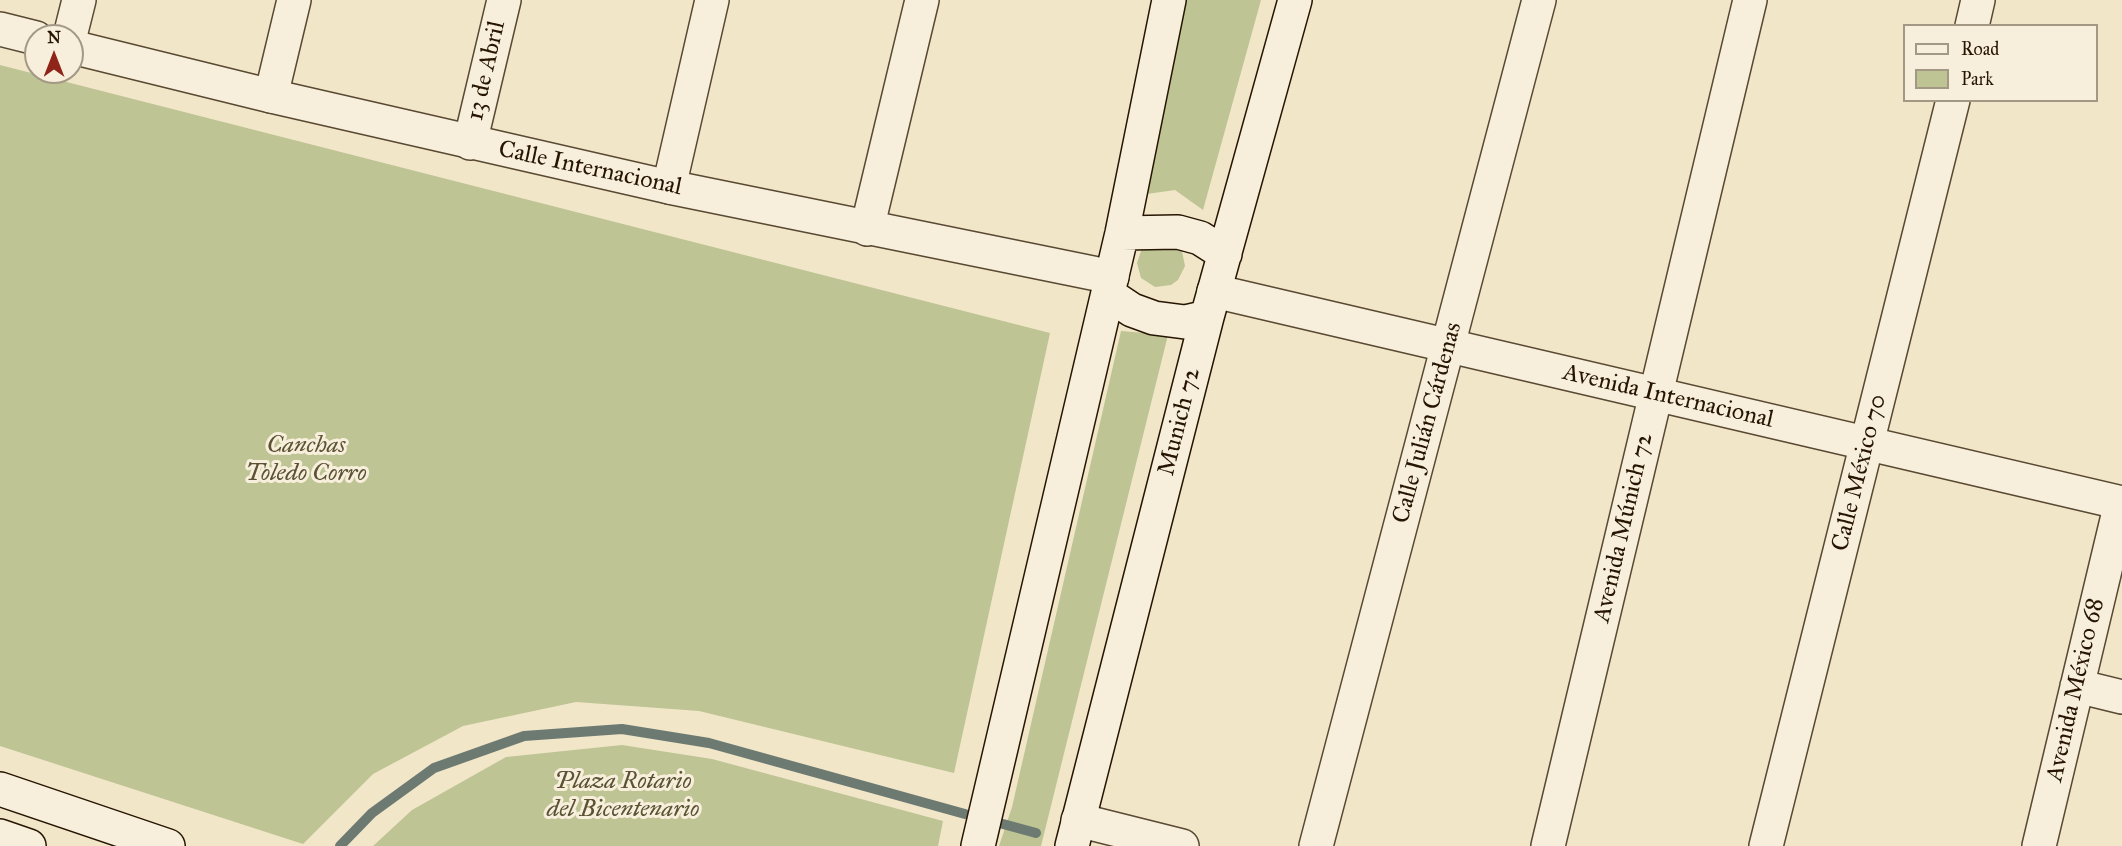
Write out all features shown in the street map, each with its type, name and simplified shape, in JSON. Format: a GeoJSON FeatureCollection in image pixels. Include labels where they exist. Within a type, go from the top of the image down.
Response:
{"type":"FeatureCollection","features":[{"type":"Feature","properties":{"kind":"street"},"geometry":{"type":"LineString","coordinates":[[73,24],[79,0]]}},
{"type":"Feature","properties":{"kind":"street"},"geometry":{"type":"LineString","coordinates":[[271,96],[294,0]]}},
{"type":"Feature","properties":{"kind":"street","name":"13 de Abril"},"geometry":{"type":"LineString","coordinates":[[470,143],[504,0]]}},
{"type":"Feature","properties":{"kind":"street"},"geometry":{"type":"LineString","coordinates":[[669,187],[712,0]]}},
{"type":"Feature","properties":{"kind":"street"},"geometry":{"type":"LineString","coordinates":[[867,229],[922,0]]}},
{"type":"Feature","properties":{"kind":"street"},"geometry":{"type":"LineString","coordinates":[[978,846],[1122,233],[1169,0]]}},
{"type":"Feature","properties":{"kind":"street","name":"Munich 72"},"geometry":{"type":"LineString","coordinates":[[1075,833],[1210,304],[1295,0]]}},
{"type":"Feature","properties":{"kind":"street","name":"Calle Julián Cárdenas"},"geometry":{"type":"LineString","coordinates":[[1316,846],[1539,0]]}},
{"type":"Feature","properties":{"kind":"street","name":"Avenida Múnich 72"},"geometry":{"type":"LineString","coordinates":[[1548,846],[1750,0]]}},
{"type":"Feature","properties":{"kind":"street"},"geometry":{"type":"LineString","coordinates":[[1972,24],[1978,0]]}},
{"type":"Feature","properties":{"kind":"street"},"geometry":{"type":"LineString","coordinates":[[0,29],[24,35]]}},
{"type":"Feature","properties":{"kind":"street","name":"Calle Internacional"},"geometry":{"type":"LineString","coordinates":[[84,50],[470,143],[867,229],[1110,286]]}},
{"type":"Feature","properties":{"kind":"street","name":"Calle México 70"},"geometry":{"type":"LineString","coordinates":[[1766,846],[1952,102]]}},
{"type":"Feature","properties":{"kind":"street"},"geometry":{"type":"LineString","coordinates":[[1122,233],[1178,232],[1200,238],[1225,254]]}},
{"type":"Feature","properties":{"kind":"street"},"geometry":{"type":"LineString","coordinates":[[1110,286],[1132,310],[1154,318],[1185,322],[1210,304]]}},
{"type":"Feature","properties":{"kind":"street","name":"Avenida Internacional"},"geometry":{"type":"LineString","coordinates":[[1210,304],[1448,346],[2122,501]]}},
{"type":"Feature","properties":{"kind":"street","name":"Avenida México 68"},"geometry":{"type":"LineString","coordinates":[[2039,846],[2122,501]]}},
{"type":"Feature","properties":{"kind":"street"},"geometry":{"type":"LineString","coordinates":[[2077,686],[2122,697]]}},
{"type":"Feature","properties":{"kind":"street"},"geometry":{"type":"LineString","coordinates":[[0,789],[168,846]]}},
{"type":"Feature","properties":{"kind":"street"},"geometry":{"type":"LineString","coordinates":[[1075,833],[1182,846]]}},
{"type":"Feature","properties":{"kind":"street"},"geometry":{"type":"LineString","coordinates":[[0,836],[29,846]]}},
{"type":"Feature","properties":{"kind":"green space"},"geometry":{"type":"Polygon","coordinates":[[[1180,0],[1261,0],[1203,210],[1175,190],[1140,195],[1180,0]]]}},
{"type":"Feature","properties":{"kind":"green space","name":"Canchas Toledo Corro"},"geometry":{"type":"Polygon","coordinates":[[[0,65],[24,71],[24,84],[74,84],[1050,333],[954,773],[699,711],[576,702],[463,726],[373,774],[303,844],[0,746],[0,65]]]}},
{"type":"Feature","properties":{"kind":"green space"},"geometry":{"type":"Polygon","coordinates":[[[1177,245],[1182,251],[1185,266],[1178,280],[1171,285],[1155,287],[1141,278],[1137,263],[1142,248],[1177,245]]]}},
{"type":"Feature","properties":{"kind":"green space"},"geometry":{"type":"Polygon","coordinates":[[[1121,331],[1168,335],[1041,846],[999,846],[1012,807],[1121,331]]]}},
{"type":"Feature","properties":{"kind":"green space","name":"Plaza Rotario del Bicentenario"},"geometry":{"type":"Polygon","coordinates":[[[622,745],[712,759],[943,821],[938,846],[373,846],[412,810],[506,757],[622,745]]]}},
{"type":"Feature","properties":{"kind":"waterway"},"geometry":{"type":"LineString","coordinates":[[340,846],[372,813],[434,768],[524,736],[622,729],[709,743],[965,814]]}},
{"type":"Feature","properties":{"kind":"waterway"},"geometry":{"type":"LineString","coordinates":[[1003,824],[1036,833]]}}]}
